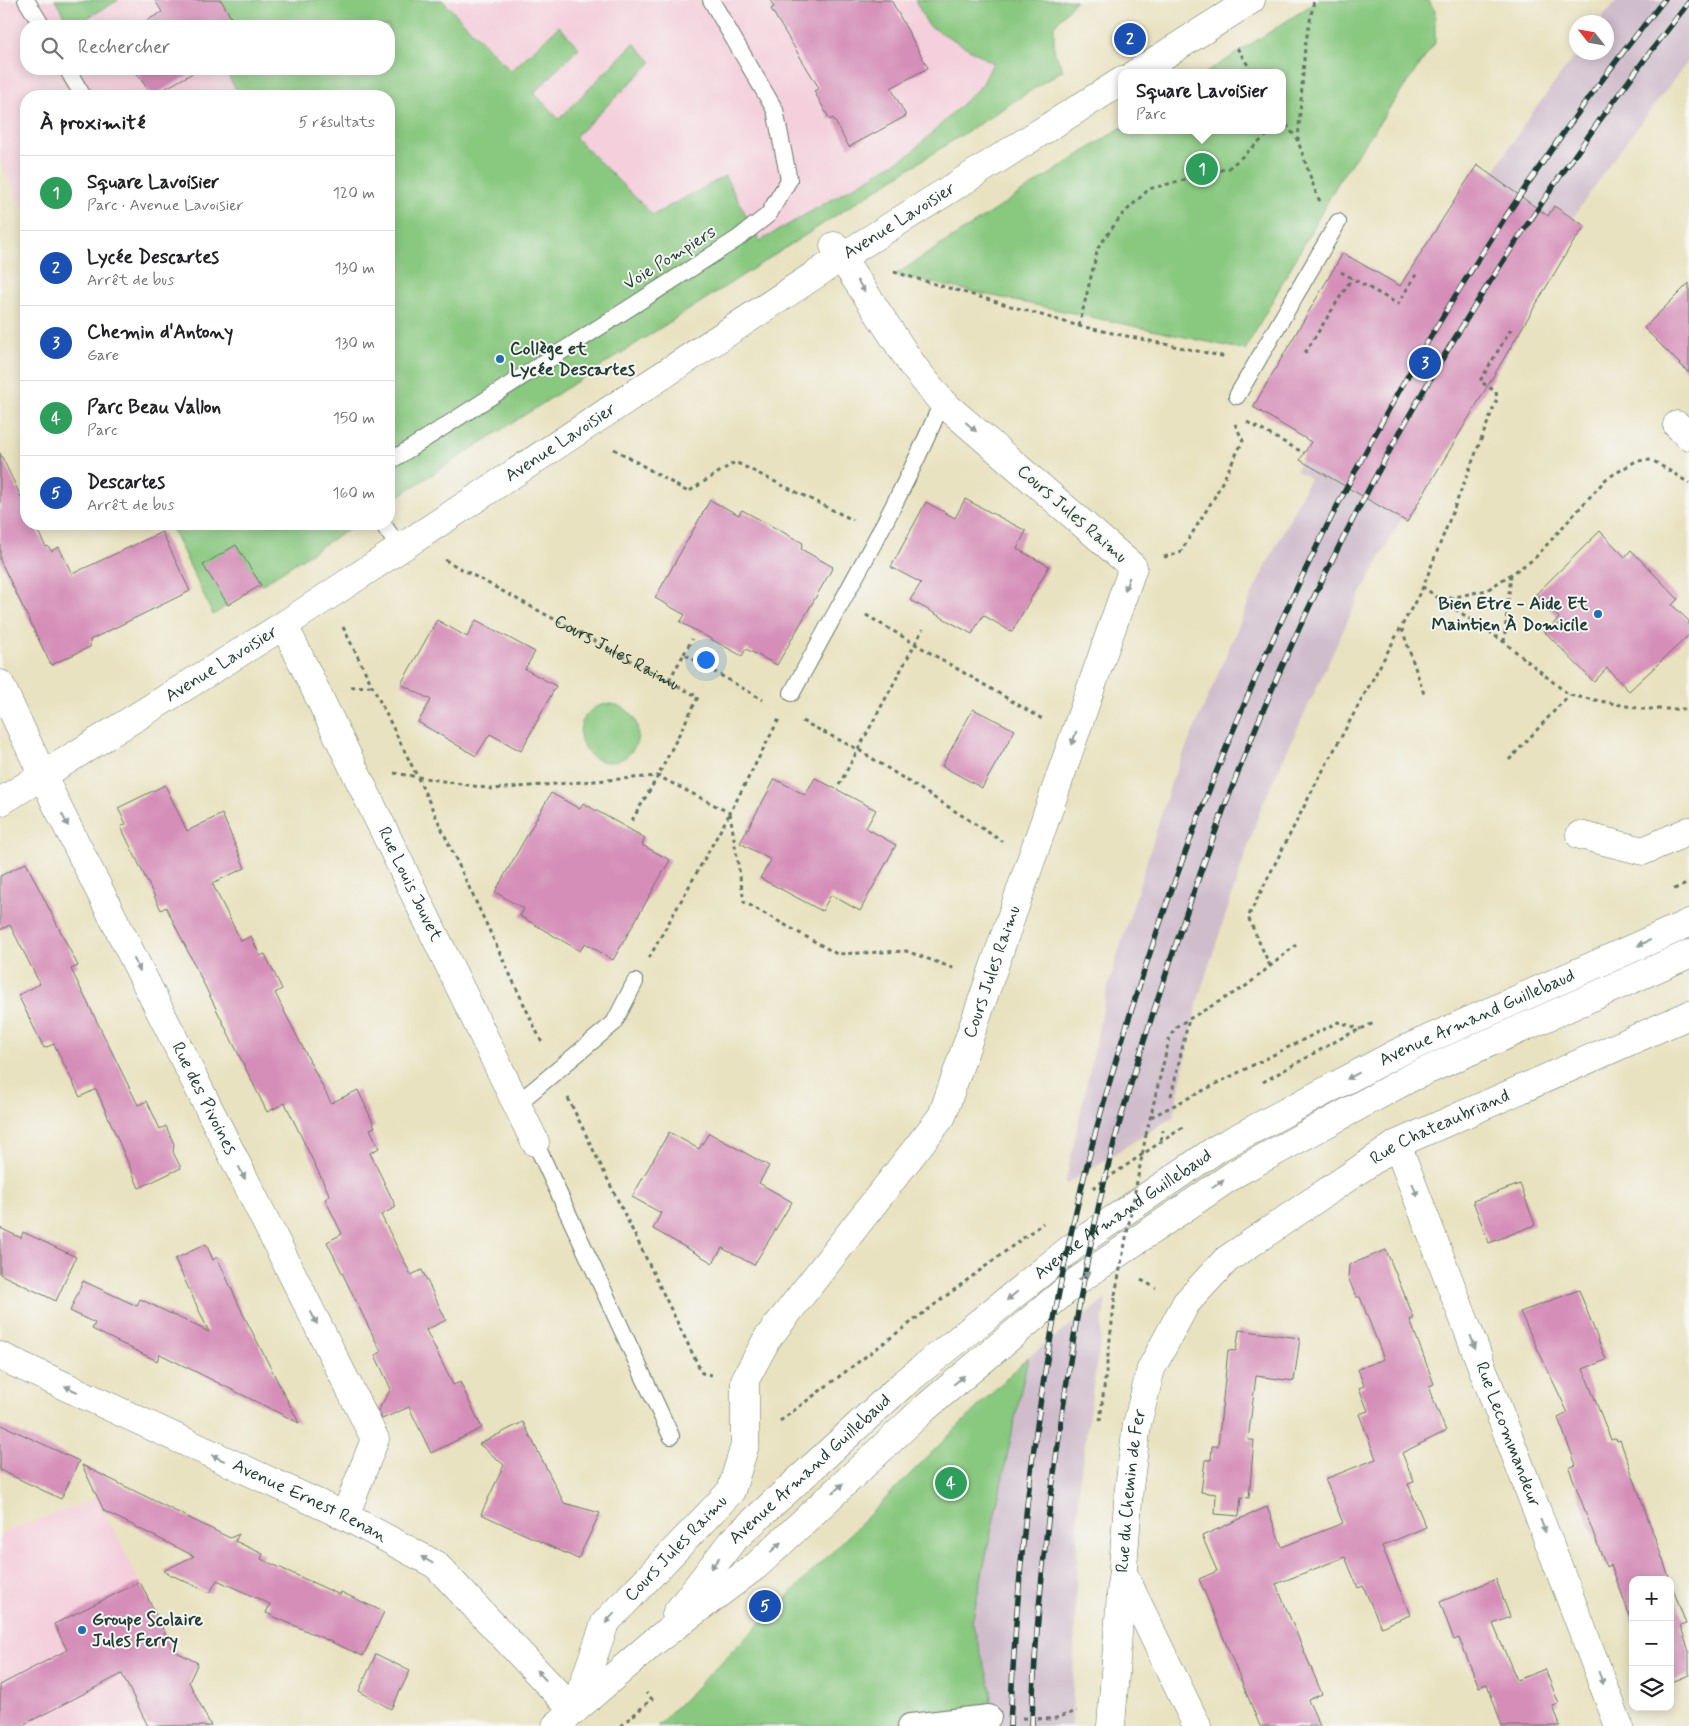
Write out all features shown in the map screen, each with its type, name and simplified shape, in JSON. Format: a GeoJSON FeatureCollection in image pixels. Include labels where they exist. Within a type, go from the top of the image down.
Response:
{"type":"FeatureCollection","features":[{"type":"Feature","properties":{"kind":"street"},"geometry":{"type":"LineString","coordinates":[[1142,69],[1250,0]]}},
{"type":"Feature","properties":{"kind":"street","name":"Avenue Lavoisier"},"geometry":{"type":"LineString","coordinates":[[0,802],[284,625],[581,429],[838,251],[1118,83]]}},
{"type":"Feature","properties":{"kind":"street","name":"Cours Jules Raimu"},"geometry":{"type":"LineString","coordinates":[[565,1718],[605,1623],[731,1491],[745,1445],[745,1380],[751,1365],[767,1339],[942,1116],[1133,567],[942,402],[913,366],[838,251]]}},
{"type":"Feature","properties":{"kind":"street","name":"Rue Louis Jouvet"},"geometry":{"type":"LineString","coordinates":[[284,625],[518,1102],[535,1142]]}},
{"type":"Feature","properties":{"kind":"street","name":"Rue des Pivoines"},"geometry":{"type":"LineString","coordinates":[[0,684],[44,776],[375,1439],[345,1516]]}},
{"type":"Feature","properties":{"kind":"street"},"geometry":{"type":"LineString","coordinates":[[1580,835],[1643,851],[1689,830]]}},
{"type":"Feature","properties":{"kind":"street","name":"Avenue Armand Guillebaud"},"geometry":{"type":"LineString","coordinates":[[655,1641],[732,1541],[902,1385],[1074,1246],[1218,1148],[1397,1053],[1689,923]]}},
{"type":"Feature","properties":{"kind":"street","name":"Avenue Armand Guillebaud"},"geometry":{"type":"LineString","coordinates":[[565,1718],[655,1641],[757,1565],[925,1408],[1077,1281],[1236,1173],[1410,1078],[1689,954]]}},
{"type":"Feature","properties":{"kind":"street","name":"Rue Chateaubriand"},"geometry":{"type":"LineString","coordinates":[[1212,1274],[1226,1260],[1397,1144],[1689,1015]]}},
{"type":"Feature","properties":{"kind":"street","name":"Rue Lecommandeur"},"geometry":{"type":"LineString","coordinates":[[1397,1144],[1619,1726]]}},
{"type":"Feature","properties":{"kind":"street","name":"Rue du Chemin de Fer"},"geometry":{"type":"LineString","coordinates":[[1111,1726],[1129,1488],[1137,1424],[1150,1369],[1186,1303],[1212,1274]]}},
{"type":"Feature","properties":{"kind":"street","name":"Avenue Ernest Renan"},"geometry":{"type":"LineString","coordinates":[[0,1356],[345,1516],[436,1565],[565,1718]]}},
{"type":"Feature","properties":{"kind":"street"},"geometry":{"type":"LineString","coordinates":[[1123,1573],[1197,1726]]}},
{"type":"Feature","properties":{"kind":"street"},"geometry":{"type":"LineString","coordinates":[[910,1726],[989,1717]]}},
{"type":"Feature","properties":{"kind":"lane"},"geometry":{"type":"LineString","coordinates":[[26,0],[38,20]]}},
{"type":"Feature","properties":{"kind":"lane","name":"Voie Pompiers"},"geometry":{"type":"LineString","coordinates":[[395,458],[738,239],[768,215],[789,180],[775,110],[711,0]]}},
{"type":"Feature","properties":{"kind":"lane"},"geometry":{"type":"LineString","coordinates":[[71,75],[79,90]]}},
{"type":"Feature","properties":{"kind":"lane"},"geometry":{"type":"LineString","coordinates":[[1237,396],[1338,222]]}},
{"type":"Feature","properties":{"kind":"lane"},"geometry":{"type":"LineString","coordinates":[[792,693],[878,533],[930,432],[942,402]]}},
{"type":"Feature","properties":{"kind":"lane"},"geometry":{"type":"LineString","coordinates":[[389,530],[405,545]]}},
{"type":"Feature","properties":{"kind":"lane"},"geometry":{"type":"LineString","coordinates":[[518,1102],[614,1023],[635,982]]}},
{"type":"Feature","properties":{"kind":"lane"},"geometry":{"type":"LineString","coordinates":[[535,1142],[671,1436]]}},
{"type":"Feature","properties":{"kind":"path"},"geometry":{"type":"LineString","coordinates":[[1298,141],[1305,46],[1314,0]]}},
{"type":"Feature","properties":{"kind":"path"},"geometry":{"type":"LineString","coordinates":[[1286,124],[1298,141],[1317,196],[1338,222]]}},
{"type":"Feature","properties":{"kind":"path"},"geometry":{"type":"LineString","coordinates":[[1079,326],[1098,248],[1121,216],[1149,189],[1229,168],[1268,134]]}},
{"type":"Feature","properties":{"kind":"path"},"geometry":{"type":"LineString","coordinates":[[838,251],[1079,326],[1196,350],[1235,360],[1253,367]]}},
{"type":"Feature","properties":{"kind":"path"},"geometry":{"type":"LineString","coordinates":[[1317,258],[1398,304],[1417,273]]}},
{"type":"Feature","properties":{"kind":"path"},"geometry":{"type":"LineString","coordinates":[[1306,353],[1352,278]]}},
{"type":"Feature","properties":{"kind":"path"},"geometry":{"type":"LineString","coordinates":[[1270,966],[1248,917],[1316,785],[1423,587],[1496,399],[1496,392],[1480,381],[1511,329]]}},
{"type":"Feature","properties":{"kind":"path"},"geometry":{"type":"LineString","coordinates":[[1246,421],[1304,453]]}},
{"type":"Feature","properties":{"kind":"path"},"geometry":{"type":"LineString","coordinates":[[581,429],[688,492],[734,462],[878,533]]}},
{"type":"Feature","properties":{"kind":"path"},"geometry":{"type":"LineString","coordinates":[[1133,567],[1180,553],[1214,498],[1243,441]]}},
{"type":"Feature","properties":{"kind":"path"},"geometry":{"type":"LineString","coordinates":[[1441,600],[1487,590],[1534,559],[1606,478],[1636,461],[1652,460],[1689,483]]}},
{"type":"Feature","properties":{"kind":"path","name":"Cours Jules Raimu"},"geometry":{"type":"LineString","coordinates":[[405,545],[669,680],[698,697],[658,776],[631,822]]}},
{"type":"Feature","properties":{"kind":"path"},"geometry":{"type":"LineString","coordinates":[[1504,642],[1511,574]]}},
{"type":"Feature","properties":{"kind":"path"},"geometry":{"type":"LineString","coordinates":[[1423,587],[1504,642],[1569,695],[1642,709],[1689,709]]}},
{"type":"Feature","properties":{"kind":"path"},"geometry":{"type":"LineString","coordinates":[[327,596],[417,776],[555,1071],[702,1373],[745,1380]]}},
{"type":"Feature","properties":{"kind":"path"},"geometry":{"type":"LineString","coordinates":[[841,601],[917,643],[1074,739]]}},
{"type":"Feature","properties":{"kind":"path"},"geometry":{"type":"LineString","coordinates":[[840,785],[923,629]]}},
{"type":"Feature","properties":{"kind":"path"},"geometry":{"type":"LineString","coordinates":[[1402,629],[1424,694]]}},
{"type":"Feature","properties":{"kind":"path"},"geometry":{"type":"LineString","coordinates":[[669,680],[692,640]]}},
{"type":"Feature","properties":{"kind":"path"},"geometry":{"type":"LineString","coordinates":[[684,654],[766,702]]}},
{"type":"Feature","properties":{"kind":"path"},"geometry":{"type":"LineString","coordinates":[[1509,760],[1569,695]]}},
{"type":"Feature","properties":{"kind":"path"},"geometry":{"type":"LineString","coordinates":[[635,982],[730,813],[782,712]]}},
{"type":"Feature","properties":{"kind":"path"},"geometry":{"type":"LineString","coordinates":[[800,720],[859,750],[1032,860]]}},
{"type":"Feature","properties":{"kind":"path"},"geometry":{"type":"LineString","coordinates":[[352,765],[492,789],[658,776],[730,813]]}},
{"type":"Feature","properties":{"kind":"path"},"geometry":{"type":"LineString","coordinates":[[730,813],[744,902],[836,954],[906,951],[989,982]]}},
{"type":"Feature","properties":{"kind":"path"},"geometry":{"type":"LineString","coordinates":[[1124,1290],[1116,1295],[1118,1272],[1146,1135],[1170,1036],[1177,1026],[1246,986],[1296,945]]}},
{"type":"Feature","properties":{"kind":"path"},"geometry":{"type":"LineString","coordinates":[[1171,1096],[1189,1019]]}},
{"type":"Feature","properties":{"kind":"path"},"geometry":{"type":"LineString","coordinates":[[1150,1117],[1338,1022],[1361,1029]]}},
{"type":"Feature","properties":{"kind":"path"},"geometry":{"type":"LineString","coordinates":[[1161,1140],[1163,1130]]}},
{"type":"Feature","properties":{"kind":"path"},"geometry":{"type":"LineString","coordinates":[[1140,1279],[1186,1303]]}},
{"type":"Feature","properties":{"kind":"shaded area","name":"Collège et Lycée Descartes"},"geometry":{"type":"Polygon","coordinates":[[[0,0],[1076,0],[1054,26],[1054,51],[1063,70],[395,498],[395,90],[20,90],[20,203],[0,160],[0,0]]]}},
{"type":"Feature","properties":{"kind":"shaded area"},"geometry":{"type":"Polygon","coordinates":[[[1617,0],[1689,0],[1689,60],[1611,162],[1573,218],[1585,226],[1570,247],[1407,522],[1401,519],[1357,601],[1261,807],[1199,996],[1173,1117],[1065,1185],[1107,990],[1171,783],[1254,590],[1310,478],[1296,471],[1310,441],[1253,407],[1343,253],[1400,285],[1477,165],[1492,174],[1532,113],[1572,60],[1614,60],[1614,15],[1605,15],[1617,0]]]}},
{"type":"Feature","properties":{"kind":"shaded area"},"geometry":{"type":"Polygon","coordinates":[[[1106,1299],[1079,1484],[1072,1726],[990,1726],[972,1622],[1028,1357],[1106,1299]]]}},
{"type":"Feature","properties":{"kind":"shaded area","name":"Groupe Scolaire Jules Ferry"},"geometry":{"type":"Polygon","coordinates":[[[98,1498],[211,1726],[0,1726],[0,1534],[98,1498]]]}},
{"type":"Feature","properties":{"kind":"green space"},"geometry":{"type":"Polygon","coordinates":[[[55,0],[119,0],[84,20],[67,20],[55,0]]]}},
{"type":"Feature","properties":{"kind":"green space"},"geometry":{"type":"Polygon","coordinates":[[[221,0],[442,0],[511,71],[559,26],[579,48],[534,93],[559,119],[634,43],[652,62],[575,137],[653,215],[725,176],[760,241],[910,154],[982,85],[993,63],[928,25],[915,0],[1076,0],[1054,26],[1054,51],[1063,70],[395,498],[395,90],[236,90],[228,75],[395,75],[395,20],[233,20],[221,0]]]}},
{"type":"Feature","properties":{"kind":"green space"},"geometry":{"type":"Polygon","coordinates":[[[1319,0],[1428,0],[1435,11],[1435,43],[1340,179],[1245,350],[895,275],[1118,130],[1118,134],[1286,134],[1286,69],[1212,69],[1319,0]]]}},
{"type":"Feature","properties":{"kind":"green space"},"geometry":{"type":"Polygon","coordinates":[[[173,530],[347,530],[261,585],[236,545],[204,565],[228,605],[213,615],[173,530]]]}},
{"type":"Feature","properties":{"kind":"green space"},"geometry":{"type":"Polygon","coordinates":[[[609,704],[625,709],[633,717],[638,733],[633,749],[625,757],[609,762],[593,757],[585,749],[580,733],[585,717],[593,709],[609,704]]]}},
{"type":"Feature","properties":{"kind":"green space"},"geometry":{"type":"Polygon","coordinates":[[[1028,1357],[972,1622],[991,1689],[990,1726],[657,1726],[1028,1357]]]}},
{"type":"Feature","properties":{"kind":"building"},"geometry":{"type":"Polygon","coordinates":[[[155,0],[221,0],[233,20],[148,20],[162,12],[155,0]]]}},
{"type":"Feature","properties":{"kind":"building"},"geometry":{"type":"Polygon","coordinates":[[[770,0],[891,0],[928,68],[891,88],[906,116],[849,147],[833,118],[830,120],[814,91],[819,88],[771,9],[774,7],[770,0]]]}},
{"type":"Feature","properties":{"kind":"building"},"geometry":{"type":"Polygon","coordinates":[[[138,75],[189,75],[163,90],[148,90],[138,75]]]}},
{"type":"Feature","properties":{"kind":"building"},"geometry":{"type":"Polygon","coordinates":[[[1477,165],[1548,216],[1554,206],[1585,226],[1570,247],[1407,522],[1300,460],[1311,442],[1253,407],[1343,253],[1400,286],[1477,165]]]}},
{"type":"Feature","properties":{"kind":"building"},"geometry":{"type":"Polygon","coordinates":[[[1689,283],[1689,373],[1644,328],[1689,283]]]}},
{"type":"Feature","properties":{"kind":"building"},"geometry":{"type":"Polygon","coordinates":[[[0,453],[20,495],[20,530],[37,530],[46,547],[48,546],[51,551],[59,547],[72,574],[162,532],[190,591],[90,640],[90,647],[51,665],[0,560],[0,453]]]}},
{"type":"Feature","properties":{"kind":"building"},"geometry":{"type":"Polygon","coordinates":[[[965,499],[1026,531],[1017,549],[1049,566],[1012,632],[983,615],[972,634],[910,600],[921,583],[891,567],[926,502],[955,518],[965,499]]]}},
{"type":"Feature","properties":{"kind":"building"},"geometry":{"type":"Polygon","coordinates":[[[710,500],[739,515],[742,510],[803,543],[801,549],[833,567],[777,665],[746,649],[742,656],[680,622],[685,615],[655,598],[710,500]]]}},
{"type":"Feature","properties":{"kind":"building"},"geometry":{"type":"Polygon","coordinates":[[[1600,531],[1625,557],[1631,550],[1678,599],[1672,605],[1689,621],[1689,635],[1629,691],[1607,668],[1594,682],[1545,632],[1559,618],[1536,594],[1600,531]]]}},
{"type":"Feature","properties":{"kind":"building"},"geometry":{"type":"Polygon","coordinates":[[[236,545],[261,585],[228,605],[203,565],[236,545]]]}},
{"type":"Feature","properties":{"kind":"building"},"geometry":{"type":"Polygon","coordinates":[[[437,620],[467,637],[476,620],[535,652],[525,669],[556,686],[521,751],[490,734],[476,756],[418,722],[431,700],[401,684],[437,620]]]}},
{"type":"Feature","properties":{"kind":"building"},"geometry":{"type":"Polygon","coordinates":[[[973,709],[1015,730],[982,788],[942,766],[973,709]]]}},
{"type":"Feature","properties":{"kind":"building"},"geometry":{"type":"Polygon","coordinates":[[[815,778],[876,810],[866,828],[896,845],[860,911],[831,895],[822,911],[760,878],[771,860],[740,843],[775,779],[805,795],[815,778]]]}},
{"type":"Feature","properties":{"kind":"building"},"geometry":{"type":"Polygon","coordinates":[[[165,785],[187,831],[222,814],[245,868],[212,883],[241,941],[251,936],[260,956],[265,954],[282,989],[275,993],[331,1103],[358,1090],[375,1127],[370,1129],[379,1148],[370,1153],[396,1207],[381,1215],[411,1275],[422,1270],[446,1320],[426,1330],[453,1385],[460,1382],[482,1428],[431,1453],[409,1407],[382,1419],[378,1410],[391,1389],[375,1355],[381,1352],[327,1242],[342,1234],[325,1199],[330,1196],[285,1103],[267,1112],[166,907],[161,910],[121,827],[126,824],[118,808],[165,785]]]}},
{"type":"Feature","properties":{"kind":"building"},"geometry":{"type":"Polygon","coordinates":[[[551,793],[580,809],[583,803],[645,838],[642,845],[670,860],[613,960],[585,943],[580,951],[520,916],[524,909],[495,892],[551,793]]]}},
{"type":"Feature","properties":{"kind":"building"},"geometry":{"type":"Polygon","coordinates":[[[26,863],[78,966],[71,969],[138,1105],[147,1101],[160,1129],[166,1126],[174,1144],[173,1152],[181,1168],[139,1188],[96,1089],[80,1097],[54,1044],[44,1048],[18,995],[40,984],[10,925],[0,930],[0,876],[26,863]]]}},
{"type":"Feature","properties":{"kind":"building"},"geometry":{"type":"Polygon","coordinates":[[[669,1132],[699,1149],[709,1133],[769,1166],[759,1183],[792,1202],[754,1265],[722,1248],[713,1263],[653,1229],[661,1213],[632,1197],[669,1132]]]}},
{"type":"Feature","properties":{"kind":"building"},"geometry":{"type":"Polygon","coordinates":[[[1520,1184],[1535,1225],[1489,1243],[1473,1201],[1520,1184]]]}},
{"type":"Feature","properties":{"kind":"building"},"geometry":{"type":"Polygon","coordinates":[[[0,1228],[21,1238],[23,1232],[76,1257],[56,1301],[0,1274],[0,1228]]]}},
{"type":"Feature","properties":{"kind":"building"},"geometry":{"type":"Polygon","coordinates":[[[206,1244],[213,1260],[217,1257],[243,1314],[299,1423],[160,1354],[157,1361],[92,1329],[95,1323],[70,1311],[83,1281],[137,1306],[140,1299],[209,1332],[175,1259],[206,1244]]]}},
{"type":"Feature","properties":{"kind":"building"},"geometry":{"type":"Polygon","coordinates":[[[1386,1250],[1414,1318],[1410,1320],[1434,1384],[1428,1387],[1446,1431],[1402,1453],[1414,1482],[1408,1484],[1426,1527],[1382,1546],[1410,1615],[1381,1627],[1363,1586],[1358,1588],[1345,1557],[1276,1584],[1322,1694],[1308,1700],[1320,1726],[1260,1726],[1199,1579],[1217,1571],[1202,1536],[1267,1507],[1282,1547],[1343,1523],[1325,1479],[1376,1459],[1359,1414],[1368,1411],[1359,1388],[1364,1386],[1358,1369],[1384,1359],[1360,1297],[1356,1297],[1348,1277],[1349,1265],[1386,1250]]]}},
{"type":"Feature","properties":{"kind":"building"},"geometry":{"type":"Polygon","coordinates":[[[1579,1290],[1606,1360],[1583,1369],[1611,1440],[1616,1438],[1617,1441],[1620,1440],[1669,1576],[1629,1576],[1629,1613],[1611,1565],[1606,1567],[1569,1468],[1576,1465],[1558,1418],[1568,1413],[1520,1312],[1579,1290]]]}},
{"type":"Feature","properties":{"kind":"building"},"geometry":{"type":"Polygon","coordinates":[[[1239,1330],[1300,1338],[1294,1381],[1256,1376],[1248,1440],[1254,1440],[1249,1498],[1241,1497],[1239,1516],[1215,1514],[1216,1494],[1201,1492],[1205,1460],[1211,1460],[1212,1446],[1218,1446],[1228,1350],[1236,1351],[1239,1330]]]}},
{"type":"Feature","properties":{"kind":"building"},"geometry":{"type":"Polygon","coordinates":[[[523,1422],[564,1503],[600,1513],[578,1559],[481,1514],[504,1465],[479,1444],[523,1422]]]}},
{"type":"Feature","properties":{"kind":"building"},"geometry":{"type":"Polygon","coordinates":[[[0,1424],[79,1461],[61,1499],[0,1470],[0,1424]]]}},
{"type":"Feature","properties":{"kind":"building"},"geometry":{"type":"Polygon","coordinates":[[[82,1465],[230,1538],[239,1534],[235,1541],[263,1554],[261,1559],[340,1595],[341,1592],[384,1612],[363,1656],[266,1613],[270,1604],[217,1580],[210,1593],[163,1571],[194,1556],[104,1511],[82,1465]]]}},
{"type":"Feature","properties":{"kind":"building"},"geometry":{"type":"Polygon","coordinates":[[[1496,1579],[1510,1617],[1493,1624],[1517,1680],[1545,1669],[1559,1704],[1553,1706],[1560,1726],[1502,1726],[1487,1684],[1479,1687],[1459,1638],[1454,1640],[1440,1602],[1496,1579]]]}},
{"type":"Feature","properties":{"kind":"building"},"geometry":{"type":"Polygon","coordinates":[[[140,1582],[173,1650],[198,1663],[189,1682],[211,1726],[148,1726],[122,1674],[21,1726],[0,1726],[0,1685],[67,1650],[54,1624],[140,1582]]]}},
{"type":"Feature","properties":{"kind":"building"},"geometry":{"type":"Polygon","coordinates":[[[1674,1592],[1686,1624],[1680,1626],[1689,1651],[1689,1675],[1674,1681],[1674,1592]]]}},
{"type":"Feature","properties":{"kind":"building"},"geometry":{"type":"Polygon","coordinates":[[[376,1654],[410,1671],[391,1709],[359,1691],[376,1654]]]}},
{"type":"Feature","properties":{"kind":"railway"},"geometry":{"type":"LineString","coordinates":[[1010,1726],[1019,1589],[1033,1453],[1054,1318],[1067,1251],[1090,1153],[1136,994],[1203,807],[1253,683],[1309,562],[1370,443],[1436,328],[1507,215],[1583,106],[1664,0]]}},
{"type":"Feature","properties":{"kind":"railway"},"geometry":{"type":"LineString","coordinates":[[1032,1726],[1037,1631],[1050,1505],[1072,1347],[1095,1221],[1115,1139],[1147,1031],[1200,874],[1234,781],[1272,689],[1313,599],[1352,520],[1438,366],[1533,216],[1635,72],[1689,2]]}},
{"type":"Feature","properties":{"kind":"place","name":"Lycée Descartes"},"geometry":{"type":"Point","coordinates":[1130,39]}},
{"type":"Feature","properties":{"kind":"place","name":"Square Lavoisier"},"geometry":{"type":"Point","coordinates":[1202,169]}},
{"type":"Feature","properties":{"kind":"place","name":"Collège et Lycée Descartes"},"geometry":{"type":"Point","coordinates":[500,359]}},
{"type":"Feature","properties":{"kind":"place","name":"Chemin d'Antony"},"geometry":{"type":"Point","coordinates":[1425,363]}},
{"type":"Feature","properties":{"kind":"place","name":"Bien Etre - Aide Et Maintien À Domicile"},"geometry":{"type":"Point","coordinates":[1598,614]}},
{"type":"Feature","properties":{"kind":"place","name":"Parc Beau Vallon"},"geometry":{"type":"Point","coordinates":[951,1483]}},
{"type":"Feature","properties":{"kind":"place","name":"Descartes"},"geometry":{"type":"Point","coordinates":[765,1606]}},
{"type":"Feature","properties":{"kind":"place","name":"Groupe Scolaire Jules Ferry"},"geometry":{"type":"Point","coordinates":[82,1630]}}]}
